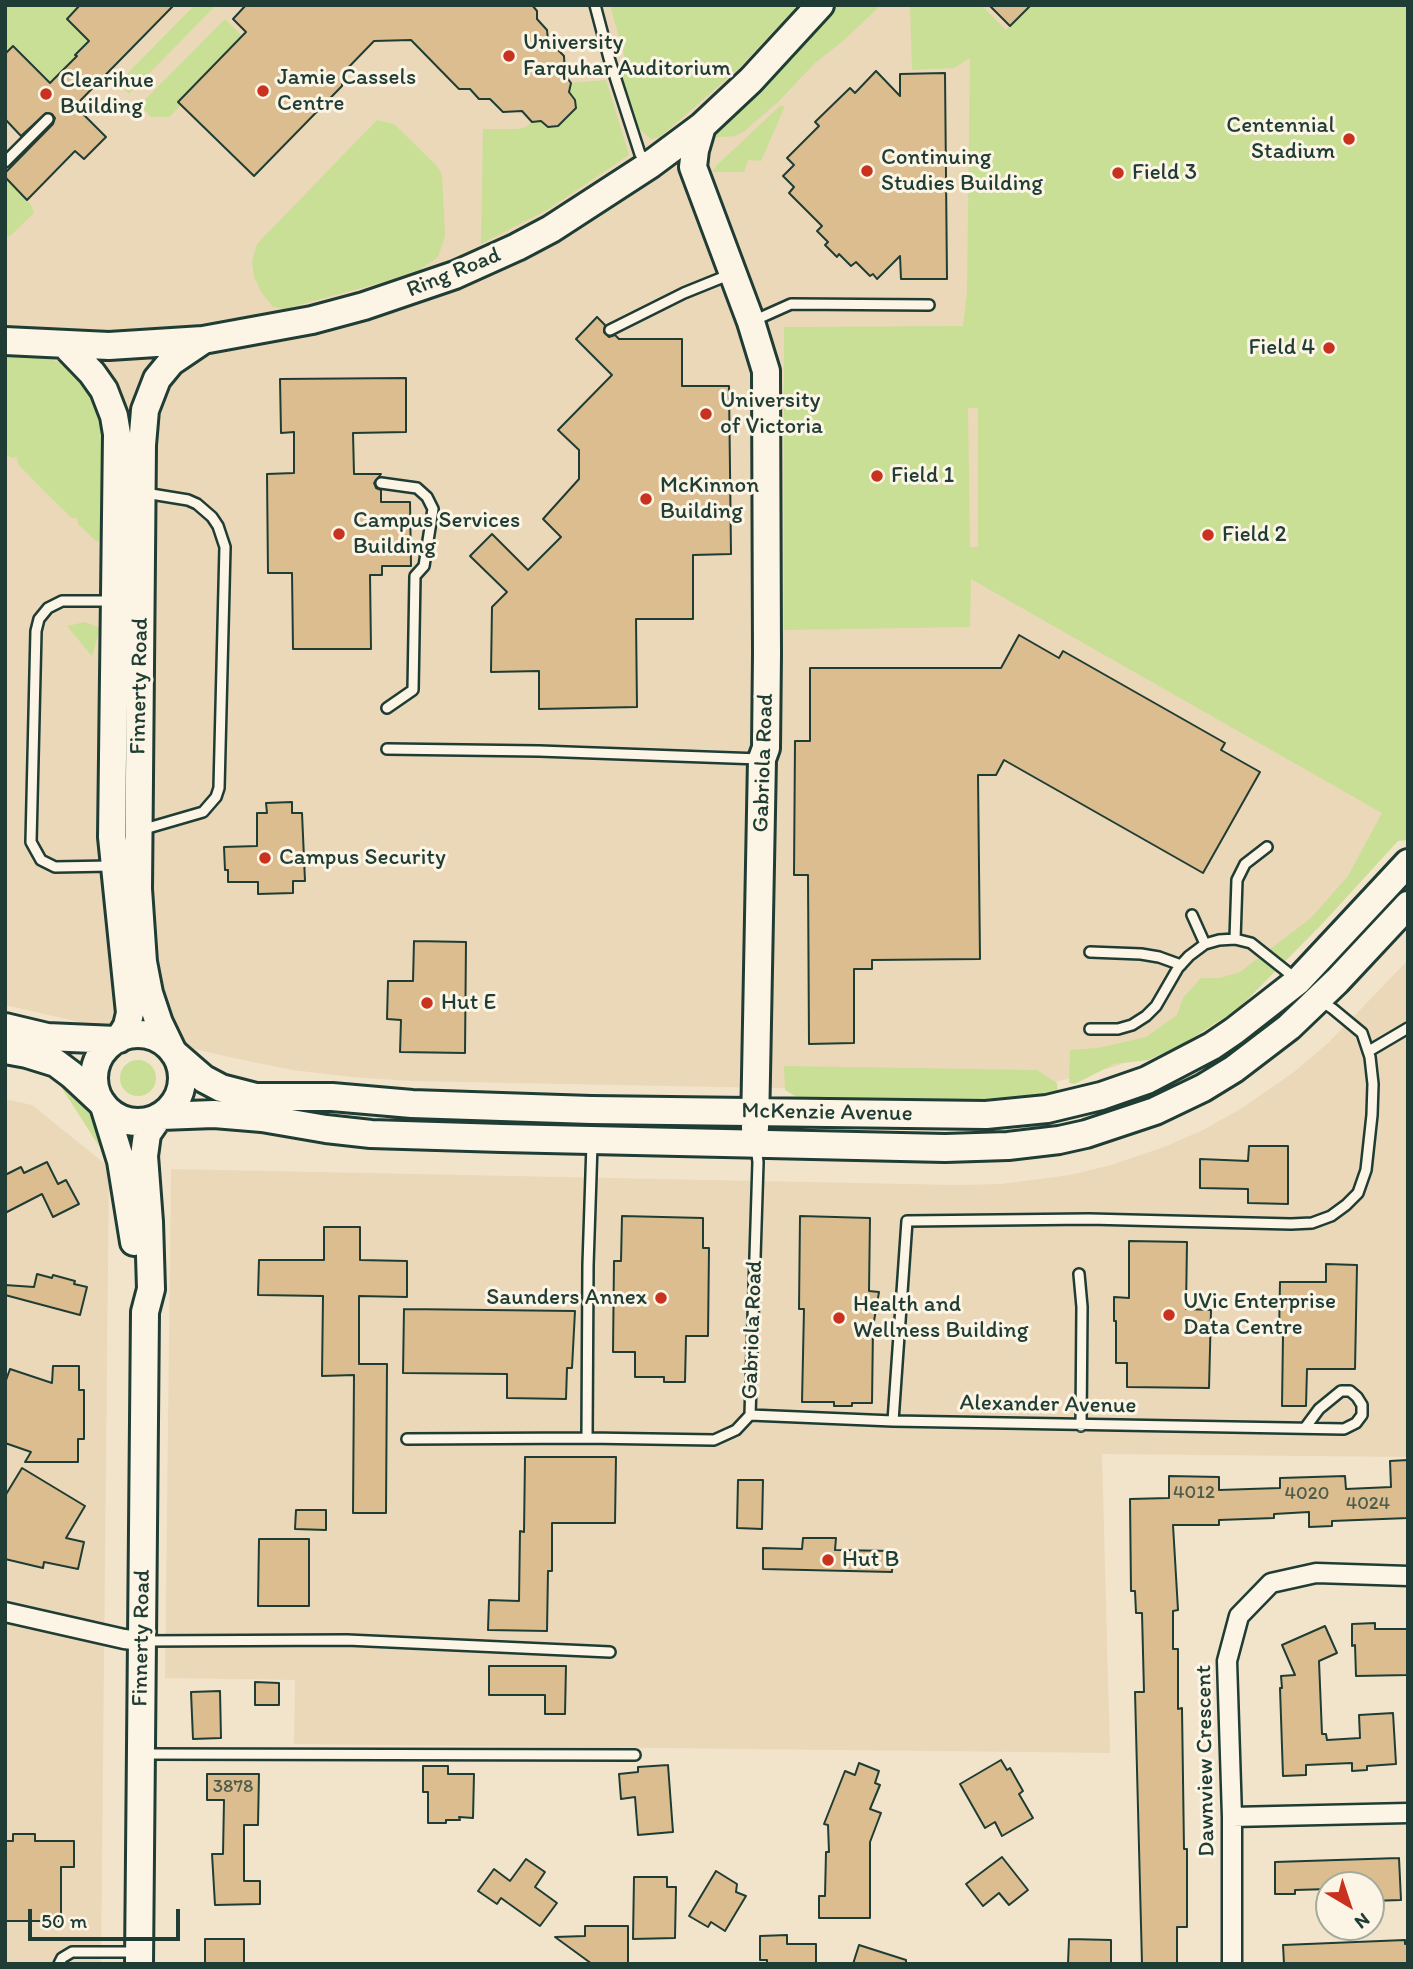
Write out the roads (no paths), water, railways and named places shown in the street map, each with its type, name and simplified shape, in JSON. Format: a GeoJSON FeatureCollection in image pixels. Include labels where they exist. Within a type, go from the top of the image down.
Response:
{"type":"FeatureCollection","features":[{"type":"Feature","properties":{"kind":"street","name":"Ring Road"},"geometry":{"type":"LineString","coordinates":[[5,341],[109,346],[203,340],[268,329],[351,310],[455,275],[551,229],[651,164],[702,126],[782,49],[820,5]]}},
{"type":"Feature","properties":{"kind":"street","name":"Gabriola Road"},"geometry":{"type":"LineString","coordinates":[[702,126],[693,167],[751,322],[766,371],[766,748],[762,759],[755,1143]]}},
{"type":"Feature","properties":{"kind":"street","name":"Finnerty Road"},"geometry":{"type":"LineString","coordinates":[[173,1052],[153,1008],[126,865],[112,836],[127,611],[141,492],[143,427],[149,395],[164,369],[203,340]]}},
{"type":"Feature","properties":{"kind":"street","name":"Finnerty Road"},"geometry":{"type":"LineString","coordinates":[[65,345],[98,381],[110,403],[117,434],[115,488],[127,611],[138,831],[126,865],[130,1013],[127,1026],[118,1040]]}},
{"type":"Feature","properties":{"kind":"street","name":"McKenzie Avenue"},"geometry":{"type":"LineString","coordinates":[[159,1117],[187,1114],[238,1116],[371,1134],[979,1148],[1035,1144],[1086,1134],[1155,1111],[1203,1087],[1266,1046],[1408,863]]}},
{"type":"Feature","properties":{"kind":"street","name":"McKenzie Avenue"},"geometry":{"type":"LineString","coordinates":[[173,1052],[204,1079],[220,1088],[256,1097],[332,1097],[412,1104],[591,1111],[986,1115],[1048,1109],[1147,1080],[1212,1046],[1256,1016],[1308,990],[1408,905]]}},
{"type":"Feature","properties":{"kind":"street"},"geometry":{"type":"LineString","coordinates":[[5,1027],[47,1037],[118,1040]]}},
{"type":"Feature","properties":{"kind":"street"},"geometry":{"type":"LineString","coordinates":[[5,1050],[56,1063],[72,1075],[103,1105],[117,1117],[146,1122],[159,1117],[174,1104],[181,1087],[181,1069],[173,1052],[164,1042],[148,1035],[130,1035],[118,1040],[103,1052],[95,1069],[95,1087],[103,1105]]}},
{"type":"Feature","properties":{"kind":"street","name":"Finnerty Road"},"geometry":{"type":"LineString","coordinates":[[103,1105],[121,1161],[132,1222],[138,1290],[145,1312]]}},
{"type":"Feature","properties":{"kind":"street","name":"Finnerty Road"},"geometry":{"type":"LineString","coordinates":[[139,1958],[145,1312],[151,1289],[144,1156],[147,1134],[159,1117]]}},
{"type":"Feature","properties":{"kind":"street","name":"Dawnview Crescent"},"geometry":{"type":"LineString","coordinates":[[1232,1964],[1232,1817],[1227,1661],[1239,1616],[1271,1583],[1316,1573],[1408,1576]]}},
{"type":"Feature","properties":{"kind":"street"},"geometry":{"type":"LineString","coordinates":[[5,1601],[23,1615]]}},
{"type":"Feature","properties":{"kind":"street"},"geometry":{"type":"LineString","coordinates":[[5,1612],[142,1641]]}},
{"type":"Feature","properties":{"kind":"street"},"geometry":{"type":"LineString","coordinates":[[1232,1817],[1408,1813]]}},
{"type":"Feature","properties":{"kind":"lane"},"geometry":{"type":"LineString","coordinates":[[595,5],[640,154],[651,164]]}},
{"type":"Feature","properties":{"kind":"lane"},"geometry":{"type":"LineString","coordinates":[[5,162],[48,119]]}},
{"type":"Feature","properties":{"kind":"lane"},"geometry":{"type":"LineString","coordinates":[[610,330],[684,293],[733,273]]}},
{"type":"Feature","properties":{"kind":"lane"},"geometry":{"type":"LineString","coordinates":[[751,322],[791,304],[929,305]]}},
{"type":"Feature","properties":{"kind":"lane"},"geometry":{"type":"LineString","coordinates":[[381,483],[417,488],[427,497],[433,509],[424,566],[415,576],[413,690],[387,708]]}},
{"type":"Feature","properties":{"kind":"lane"},"geometry":{"type":"LineString","coordinates":[[112,836],[203,812],[216,797],[219,788],[225,547],[218,526],[197,504],[188,500],[115,488]]}},
{"type":"Feature","properties":{"kind":"lane"},"geometry":{"type":"LineString","coordinates":[[126,865],[55,867],[41,860],[31,842],[36,631],[39,619],[48,608],[62,601],[127,611]]}},
{"type":"Feature","properties":{"kind":"lane"},"geometry":{"type":"LineString","coordinates":[[387,749],[634,753],[695,758],[762,759]]}},
{"type":"Feature","properties":{"kind":"lane"},"geometry":{"type":"LineString","coordinates":[[1235,939],[1237,880],[1245,864],[1267,848]]}},
{"type":"Feature","properties":{"kind":"lane"},"geometry":{"type":"LineString","coordinates":[[1192,915],[1205,944]]}},
{"type":"Feature","properties":{"kind":"lane"},"geometry":{"type":"LineString","coordinates":[[893,1421],[907,1221],[1089,1219],[1312,1223],[1331,1216],[1358,1193],[1363,1181],[1372,1115],[1373,1084],[1369,1051],[1362,1033],[1251,943],[1235,939],[1205,944],[1181,965],[1156,1006],[1146,1016],[1132,1025],[1118,1029],[1090,1028]]}},
{"type":"Feature","properties":{"kind":"lane"},"geometry":{"type":"LineString","coordinates":[[1090,952],[1141,954],[1181,965]]}},
{"type":"Feature","properties":{"kind":"lane"},"geometry":{"type":"LineString","coordinates":[[1369,1051],[1408,1028]]}},
{"type":"Feature","properties":{"kind":"lane"},"geometry":{"type":"LineString","coordinates":[[587,1438],[589,1185],[592,1140]]}},
{"type":"Feature","properties":{"kind":"lane","name":"Gabriola Road"},"geometry":{"type":"LineString","coordinates":[[750,1415],[758,1162],[755,1143]]}},
{"type":"Feature","properties":{"kind":"lane"},"geometry":{"type":"LineString","coordinates":[[1079,1274],[1082,1307],[1081,1426]]}},
{"type":"Feature","properties":{"kind":"lane","name":"Alexander Avenue"},"geometry":{"type":"LineString","coordinates":[[750,1415],[1081,1426],[1305,1429],[1345,1429],[1356,1423],[1362,1415],[1362,1405],[1350,1391],[1341,1391],[1330,1398],[1305,1429]]}},
{"type":"Feature","properties":{"kind":"lane"},"geometry":{"type":"LineString","coordinates":[[407,1438],[713,1440],[736,1430],[750,1415]]}},
{"type":"Feature","properties":{"kind":"lane"},"geometry":{"type":"LineString","coordinates":[[142,1641],[347,1640],[610,1651]]}},
{"type":"Feature","properties":{"kind":"lane"},"geometry":{"type":"LineString","coordinates":[[141,1754],[635,1755]]}},
{"type":"Feature","properties":{"kind":"lane"},"geometry":{"type":"LineString","coordinates":[[59,1964],[62,1958],[72,1952],[139,1958]]}},
{"type":"Feature","properties":{"kind":"place","name":"University Farquhar Auditorium"},"geometry":{"type":"Point","coordinates":[509,56]}},
{"type":"Feature","properties":{"kind":"place","name":"Jamie Cassels Centre"},"geometry":{"type":"Point","coordinates":[263,91]}},
{"type":"Feature","properties":{"kind":"place","name":"Clearihue Building"},"geometry":{"type":"Point","coordinates":[46,94]}},
{"type":"Feature","properties":{"kind":"place","name":"Centennial Stadium"},"geometry":{"type":"Point","coordinates":[1349,139]}},
{"type":"Feature","properties":{"kind":"place","name":"Continuing Studies Building"},"geometry":{"type":"Point","coordinates":[867,171]}},
{"type":"Feature","properties":{"kind":"place","name":"Field 3"},"geometry":{"type":"Point","coordinates":[1118,173]}},
{"type":"Feature","properties":{"kind":"place","name":"Field 4"},"geometry":{"type":"Point","coordinates":[1329,348]}},
{"type":"Feature","properties":{"kind":"place","name":"University of Victoria"},"geometry":{"type":"Point","coordinates":[706,414]}},
{"type":"Feature","properties":{"kind":"place","name":"Field 1"},"geometry":{"type":"Point","coordinates":[877,476]}},
{"type":"Feature","properties":{"kind":"place","name":"McKinnon Building"},"geometry":{"type":"Point","coordinates":[646,499]}},
{"type":"Feature","properties":{"kind":"place","name":"Campus Services Building"},"geometry":{"type":"Point","coordinates":[339,534]}},
{"type":"Feature","properties":{"kind":"place","name":"Field 2"},"geometry":{"type":"Point","coordinates":[1208,535]}},
{"type":"Feature","properties":{"kind":"place","name":"Campus Security"},"geometry":{"type":"Point","coordinates":[265,858]}},
{"type":"Feature","properties":{"kind":"place","name":"Hut E"},"geometry":{"type":"Point","coordinates":[427,1003]}},
{"type":"Feature","properties":{"kind":"place","name":"Saunders Annex"},"geometry":{"type":"Point","coordinates":[661,1298]}},
{"type":"Feature","properties":{"kind":"place","name":"UVic Enterprise Data Centre"},"geometry":{"type":"Point","coordinates":[1169,1315]}},
{"type":"Feature","properties":{"kind":"place","name":"Health and Wellness Building"},"geometry":{"type":"Point","coordinates":[839,1318]}},
{"type":"Feature","properties":{"kind":"place","name":"Hut B"},"geometry":{"type":"Point","coordinates":[828,1560]}}]}
